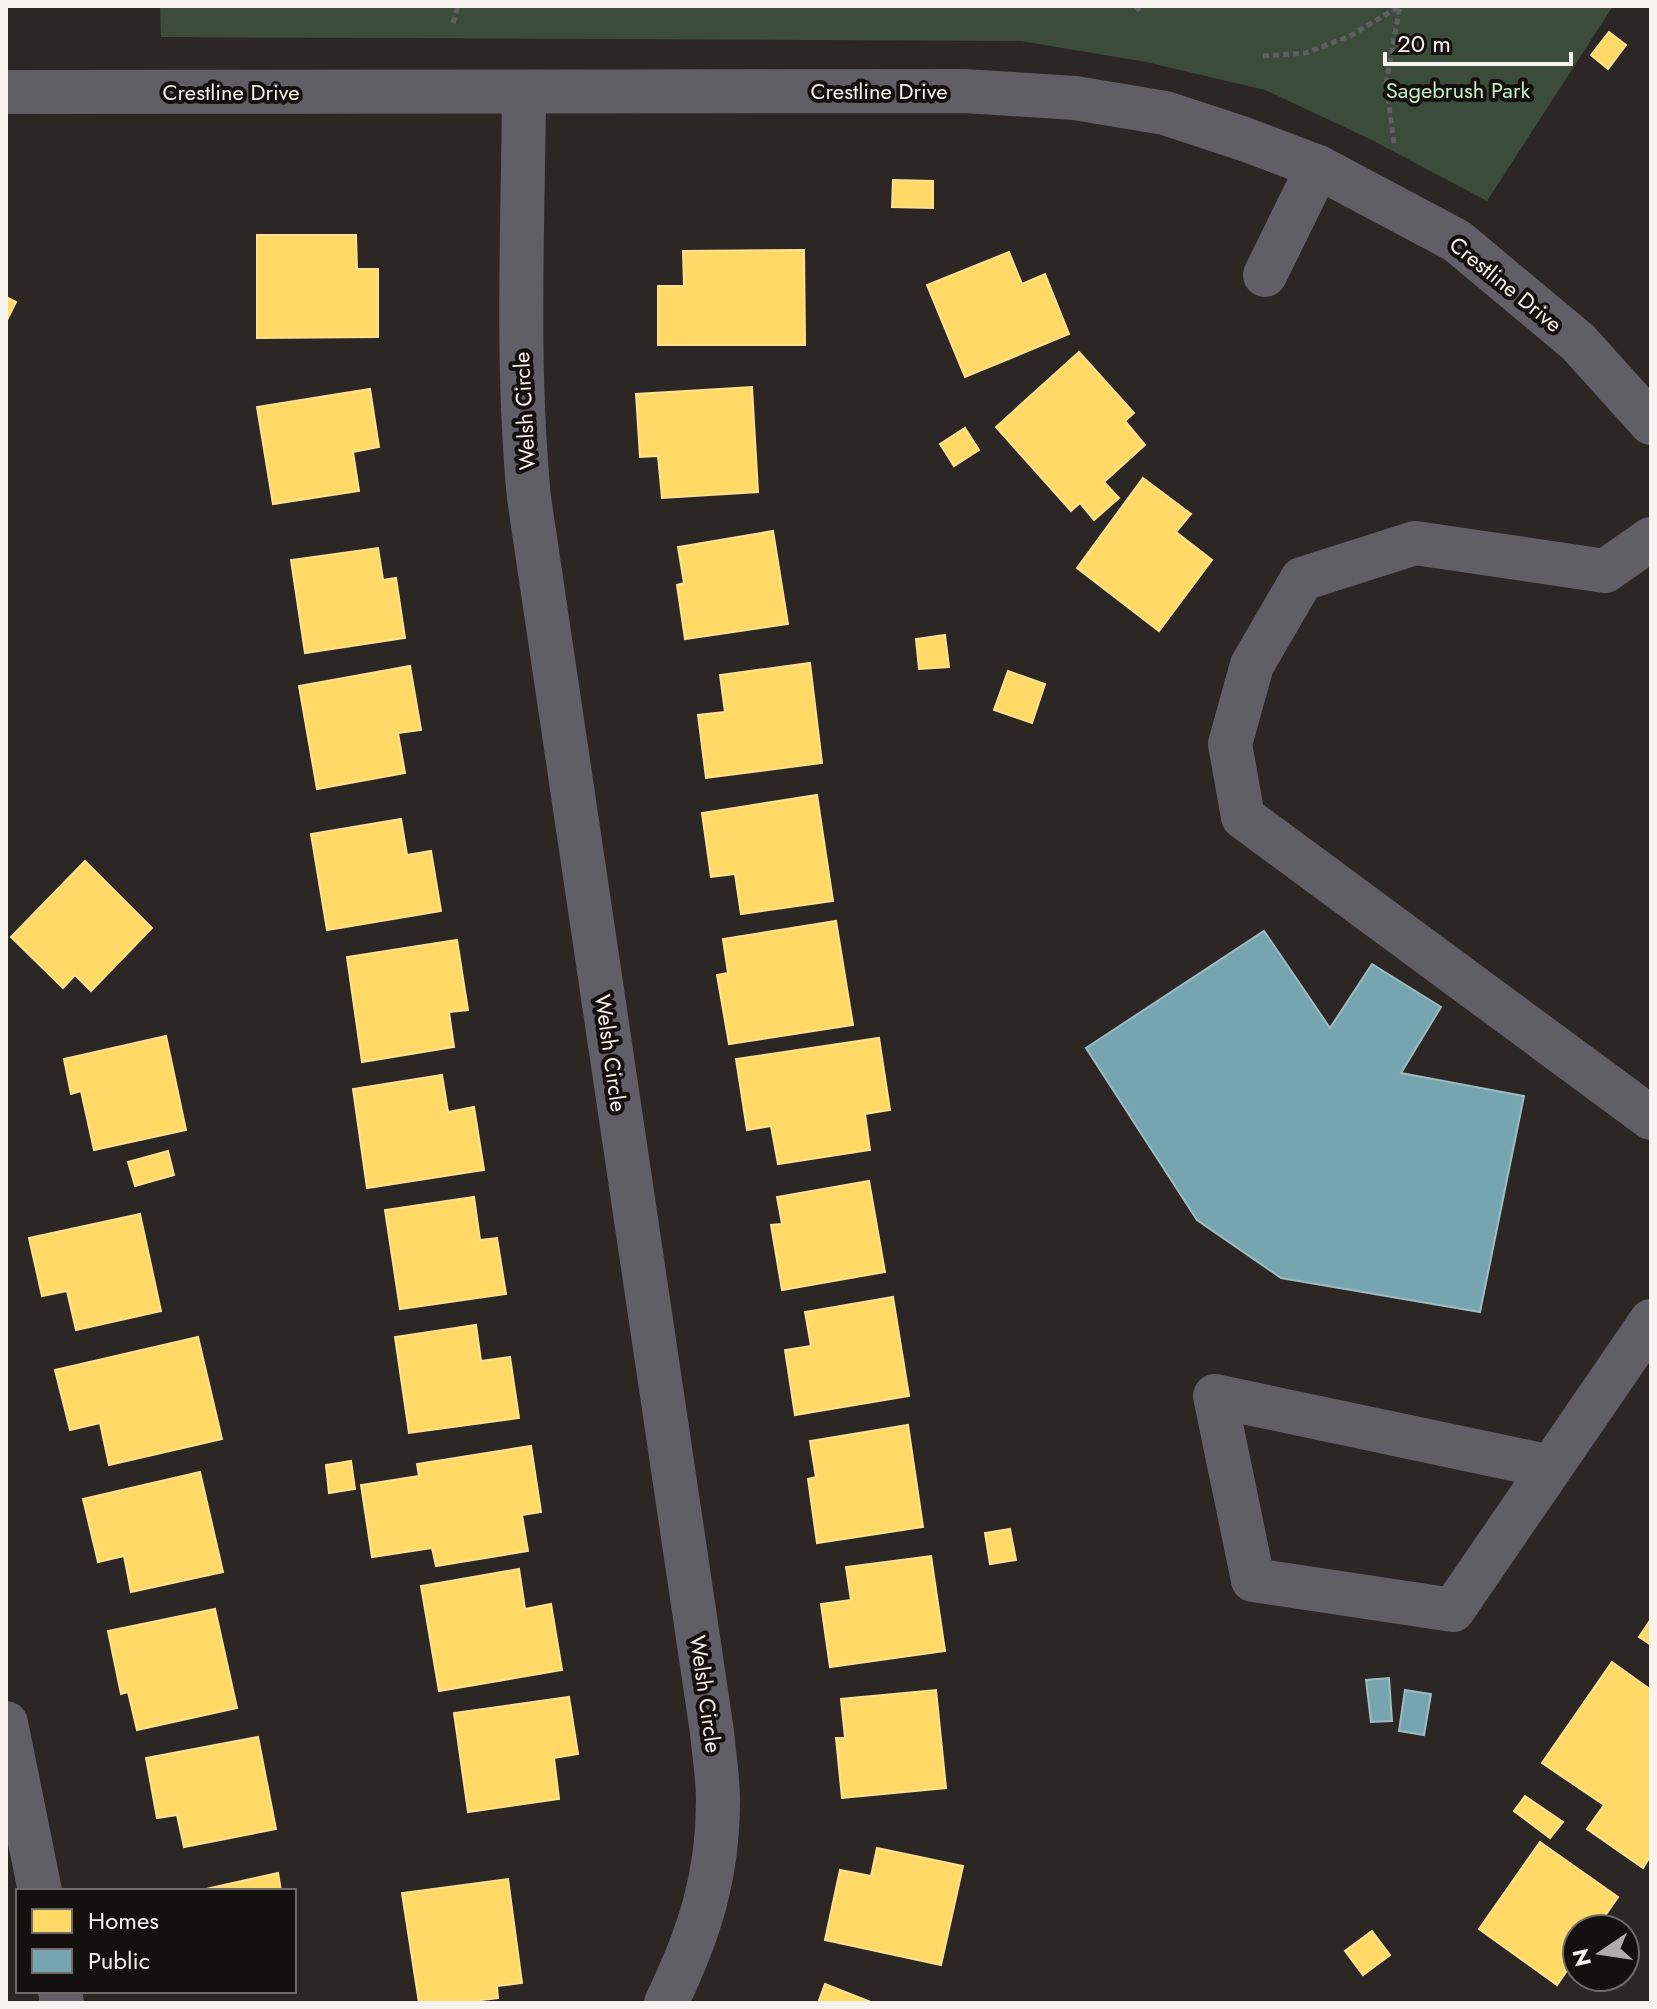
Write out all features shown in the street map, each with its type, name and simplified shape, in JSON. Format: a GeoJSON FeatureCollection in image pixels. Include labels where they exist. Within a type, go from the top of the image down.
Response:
{"type":"FeatureCollection","features":[{"type":"Feature","properties":{"kind":"street","name":"Crestline Drive"},"geometry":{"type":"LineString","coordinates":[[6,92],[964,91],[1075,98],[1165,113],[1318,167],[1457,241],[1578,342],[1651,423]]}},
{"type":"Feature","properties":{"kind":"street","name":"Welsh Circle"},"geometry":{"type":"LineString","coordinates":[[524,92],[520,352],[522,427],[529,498],[712,1732],[718,1799],[713,1873],[692,1950],[666,2003]]}},
{"type":"Feature","properties":{"kind":"street"},"geometry":{"type":"LineString","coordinates":[[1265,275],[1318,167]]}},
{"type":"Feature","properties":{"kind":"street"},"geometry":{"type":"LineString","coordinates":[[1651,539],[1605,571],[1415,543],[1302,579],[1252,665],[1230,744],[1243,817],[1651,1118]]}},
{"type":"Feature","properties":{"kind":"street"},"geometry":{"type":"LineString","coordinates":[[1551,1467],[1215,1396],[1253,1580],[1453,1610],[1551,1467],[1651,1321]]}},
{"type":"Feature","properties":{"kind":"street"},"geometry":{"type":"LineString","coordinates":[[6,1723],[40,1889]]}},
{"type":"Feature","properties":{"kind":"path"},"geometry":{"type":"LineString","coordinates":[[453,23],[458,6]]}},
{"type":"Feature","properties":{"kind":"path"},"geometry":{"type":"LineString","coordinates":[[1136,6],[1141,13]]}},
{"type":"Feature","properties":{"kind":"path"},"geometry":{"type":"LineString","coordinates":[[1263,56],[1306,53],[1350,36],[1400,6]]}},
{"type":"Feature","properties":{"kind":"path"},"geometry":{"type":"LineString","coordinates":[[1394,143],[1386,83],[1400,6]]}},
{"type":"Feature","properties":{"kind":"green space","name":"Sagebrush Park"},"geometry":{"type":"Polygon","coordinates":[[[160,6],[1613,6],[1487,201],[1370,139],[1265,90],[1146,62],[1021,41],[161,37],[160,6]]]}},
{"type":"Feature","properties":{"kind":"building: Homes"},"geometry":{"type":"Polygon","coordinates":[[[1609,32],[1626,45],[1608,69],[1591,55],[1609,32]]]}},
{"type":"Feature","properties":{"kind":"building: Homes"},"geometry":{"type":"Polygon","coordinates":[[[893,180],[933,181],[933,208],[892,207],[893,180]]]}},
{"type":"Feature","properties":{"kind":"building: Homes"},"geometry":{"type":"Polygon","coordinates":[[[257,235],[356,235],[357,269],[378,269],[378,337],[257,338],[257,235]]]}},
{"type":"Feature","properties":{"kind":"building: Homes"},"geometry":{"type":"Polygon","coordinates":[[[804,250],[805,345],[658,345],[658,286],[684,286],[683,251],[804,250]]]}},
{"type":"Feature","properties":{"kind":"building: Homes"},"geometry":{"type":"Polygon","coordinates":[[[1009,252],[1022,284],[1045,274],[1069,334],[965,377],[927,285],[1009,252]]]}},
{"type":"Feature","properties":{"kind":"building: Homes"},"geometry":{"type":"Polygon","coordinates":[[[6,297],[16,302],[6,322],[6,297]]]}},
{"type":"Feature","properties":{"kind":"building: Homes"},"geometry":{"type":"Polygon","coordinates":[[[1079,352],[1134,413],[1125,421],[1145,445],[1104,482],[1119,498],[1094,520],[1080,503],[1071,511],[996,427],[1079,352]]]}},
{"type":"Feature","properties":{"kind":"building: Homes"},"geometry":{"type":"Polygon","coordinates":[[[752,387],[758,492],[662,498],[658,456],[640,457],[636,394],[752,387]]]}},
{"type":"Feature","properties":{"kind":"building: Homes"},"geometry":{"type":"Polygon","coordinates":[[[370,389],[379,447],[353,452],[359,491],[273,504],[257,407],[370,389]]]}},
{"type":"Feature","properties":{"kind":"building: Homes"},"geometry":{"type":"Polygon","coordinates":[[[965,428],[979,450],[954,466],[940,444],[965,428]]]}},
{"type":"Feature","properties":{"kind":"building: Homes"},"geometry":{"type":"Polygon","coordinates":[[[1143,478],[1191,514],[1176,532],[1212,560],[1159,631],[1077,568],[1143,478]]]}},
{"type":"Feature","properties":{"kind":"building: Homes"},"geometry":{"type":"Polygon","coordinates":[[[773,531],[788,624],[685,639],[677,585],[684,583],[678,547],[773,531]]]}},
{"type":"Feature","properties":{"kind":"building: Homes"},"geometry":{"type":"Polygon","coordinates":[[[378,548],[383,580],[396,578],[405,638],[305,653],[291,560],[378,548]]]}},
{"type":"Feature","properties":{"kind":"building: Homes"},"geometry":{"type":"Polygon","coordinates":[[[945,635],[949,667],[919,669],[916,639],[945,635]]]}},
{"type":"Feature","properties":{"kind":"building: Homes"},"geometry":{"type":"Polygon","coordinates":[[[810,663],[822,763],[706,778],[698,715],[725,712],[720,675],[810,663]]]}},
{"type":"Feature","properties":{"kind":"building: Homes"},"geometry":{"type":"Polygon","coordinates":[[[410,666],[421,730],[398,733],[405,773],[317,789],[299,686],[410,666]]]}},
{"type":"Feature","properties":{"kind":"building: Homes"},"geometry":{"type":"Polygon","coordinates":[[[1008,671],[1045,684],[1032,723],[994,710],[1008,671]]]}},
{"type":"Feature","properties":{"kind":"building: Homes"},"geometry":{"type":"Polygon","coordinates":[[[817,795],[833,901],[741,914],[735,874],[711,877],[702,813],[817,795]]]}},
{"type":"Feature","properties":{"kind":"building: Homes"},"geometry":{"type":"Polygon","coordinates":[[[401,819],[407,855],[431,851],[441,911],[327,930],[311,834],[401,819]]]}},
{"type":"Feature","properties":{"kind":"building: Homes"},"geometry":{"type":"Polygon","coordinates":[[[85,861],[152,928],[91,991],[75,975],[63,988],[11,937],[85,861]]]}},
{"type":"Feature","properties":{"kind":"building: Homes"},"geometry":{"type":"Polygon","coordinates":[[[836,921],[853,1025],[729,1044],[717,975],[728,973],[723,939],[836,921]]]}},
{"type":"Feature","properties":{"kind":"building: Homes"},"geometry":{"type":"Polygon","coordinates":[[[457,940],[468,1010],[449,1012],[454,1047],[362,1062],[347,957],[457,940]]]}},
{"type":"Feature","properties":{"kind":"building: Homes"},"geometry":{"type":"Polygon","coordinates":[[[166,1036],[186,1130],[94,1150],[81,1091],[71,1094],[64,1059],[166,1036]]]}},
{"type":"Feature","properties":{"kind":"building: Homes"},"geometry":{"type":"Polygon","coordinates":[[[879,1038],[890,1110],[865,1114],[870,1150],[778,1164],[771,1126],[747,1130],[736,1059],[879,1038]]]}},
{"type":"Feature","properties":{"kind":"building: Homes"},"geometry":{"type":"Polygon","coordinates":[[[442,1075],[448,1112],[474,1107],[484,1170],[367,1188],[353,1089],[442,1075]]]}},
{"type":"Feature","properties":{"kind":"building: Homes"},"geometry":{"type":"Polygon","coordinates":[[[168,1151],[174,1175],[135,1186],[128,1162],[168,1151]]]}},
{"type":"Feature","properties":{"kind":"building: Homes"},"geometry":{"type":"Polygon","coordinates":[[[869,1181],[885,1272],[782,1290],[771,1225],[782,1224],[777,1197],[869,1181]]]}},
{"type":"Feature","properties":{"kind":"building: Homes"},"geometry":{"type":"Polygon","coordinates":[[[474,1197],[480,1240],[497,1238],[506,1294],[400,1309],[385,1210],[474,1197]]]}},
{"type":"Feature","properties":{"kind":"building: Homes"},"geometry":{"type":"Polygon","coordinates":[[[140,1214],[161,1311],[76,1330],[67,1291],[42,1296],[29,1238],[140,1214]]]}},
{"type":"Feature","properties":{"kind":"building: Homes"},"geometry":{"type":"Polygon","coordinates":[[[893,1297],[909,1396],[795,1415],[785,1350],[811,1346],[805,1312],[893,1297]]]}},
{"type":"Feature","properties":{"kind":"building: Homes"},"geometry":{"type":"Polygon","coordinates":[[[476,1325],[481,1361],[510,1357],[519,1418],[409,1433],[395,1337],[476,1325]]]}},
{"type":"Feature","properties":{"kind":"building: Homes"},"geometry":{"type":"Polygon","coordinates":[[[198,1337],[222,1439],[109,1465],[100,1423],[70,1430],[55,1370],[198,1337]]]}},
{"type":"Feature","properties":{"kind":"building: Homes"},"geometry":{"type":"Polygon","coordinates":[[[908,1425],[923,1527],[817,1543],[808,1479],[816,1477],[810,1441],[908,1425]]]}},
{"type":"Feature","properties":{"kind":"building: Homes"},"geometry":{"type":"Polygon","coordinates":[[[531,1446],[541,1512],[522,1515],[528,1551],[436,1566],[432,1548],[372,1557],[361,1485],[419,1476],[417,1464],[531,1446]]]}},
{"type":"Feature","properties":{"kind":"building: Homes"},"geometry":{"type":"Polygon","coordinates":[[[351,1461],[355,1489],[329,1493],[326,1465],[351,1461]]]}},
{"type":"Feature","properties":{"kind":"building: Homes"},"geometry":{"type":"Polygon","coordinates":[[[200,1472],[223,1572],[131,1592],[124,1556],[98,1562],[83,1499],[200,1472]]]}},
{"type":"Feature","properties":{"kind":"building: Homes"},"geometry":{"type":"Polygon","coordinates":[[[1010,1529],[1016,1560],[990,1564],[985,1533],[1010,1529]]]}},
{"type":"Feature","properties":{"kind":"building: Homes"},"geometry":{"type":"Polygon","coordinates":[[[931,1556],[945,1651],[830,1667],[821,1604],[851,1600],[846,1567],[931,1556]]]}},
{"type":"Feature","properties":{"kind":"building: Homes"},"geometry":{"type":"Polygon","coordinates":[[[519,1569],[525,1609],[551,1604],[562,1670],[439,1691],[421,1586],[519,1569]]]}},
{"type":"Feature","properties":{"kind":"building: Homes"},"geometry":{"type":"Polygon","coordinates":[[[215,1609],[237,1708],[137,1730],[128,1692],[121,1694],[108,1631],[215,1609]]]}},
{"type":"Feature","properties":{"kind":"building: Homes"},"geometry":{"type":"Polygon","coordinates":[[[1651,1619],[1651,1645],[1639,1637],[1651,1619]]]}},
{"type":"Feature","properties":{"kind":"building: Homes"},"geometry":{"type":"Polygon","coordinates":[[[1612,1662],[1651,1690],[1651,1855],[1643,1868],[1587,1829],[1604,1805],[1542,1763],[1612,1662]]]}},
{"type":"Feature","properties":{"kind":"building: Homes"},"geometry":{"type":"Polygon","coordinates":[[[936,1690],[946,1788],[842,1798],[836,1738],[845,1738],[841,1699],[936,1690]]]}},
{"type":"Feature","properties":{"kind":"building: Homes"},"geometry":{"type":"Polygon","coordinates":[[[569,1697],[578,1754],[554,1758],[559,1799],[468,1812],[454,1713],[569,1697]]]}},
{"type":"Feature","properties":{"kind":"building: Homes"},"geometry":{"type":"Polygon","coordinates":[[[258,1737],[276,1829],[184,1847],[177,1815],[157,1818],[146,1758],[258,1737]]]}},
{"type":"Feature","properties":{"kind":"building: Homes"},"geometry":{"type":"Polygon","coordinates":[[[1525,1796],[1563,1822],[1550,1838],[1514,1811],[1525,1796]]]}},
{"type":"Feature","properties":{"kind":"building: Homes"},"geometry":{"type":"Polygon","coordinates":[[[1540,1842],[1618,1897],[1607,1913],[1561,1913],[1561,1979],[1557,1985],[1479,1929],[1540,1842]]]}},
{"type":"Feature","properties":{"kind":"building: Homes"},"geometry":{"type":"Polygon","coordinates":[[[877,1848],[963,1866],[941,1965],[825,1940],[840,1870],[871,1876],[877,1848]]]}},
{"type":"Feature","properties":{"kind":"building: Homes"},"geometry":{"type":"Polygon","coordinates":[[[278,1873],[281,1889],[206,1889],[278,1873]]]}},
{"type":"Feature","properties":{"kind":"building: Homes"},"geometry":{"type":"Polygon","coordinates":[[[508,1879],[522,1983],[497,1986],[498,1998],[481,2000],[481,2003],[419,2003],[402,1893],[508,1879]]]}},
{"type":"Feature","properties":{"kind":"building: Homes"},"geometry":{"type":"Polygon","coordinates":[[[1372,1931],[1390,1955],[1363,1975],[1345,1951],[1372,1931]]]}},
{"type":"Feature","properties":{"kind":"building: Homes"},"geometry":{"type":"Polygon","coordinates":[[[825,1984],[873,2003],[818,2003],[825,1984]]]}},
{"type":"Feature","properties":{"kind":"building: Public"},"geometry":{"type":"Polygon","coordinates":[[[1264,931],[1330,1028],[1372,964],[1441,1007],[1401,1073],[1524,1096],[1480,1312],[1281,1278],[1197,1220],[1086,1048],[1264,931]]]}},
{"type":"Feature","properties":{"kind":"building: Public"},"geometry":{"type":"Polygon","coordinates":[[[1389,1678],[1392,1721],[1371,1722],[1366,1680],[1389,1678]]]}},
{"type":"Feature","properties":{"kind":"building: Public"},"geometry":{"type":"Polygon","coordinates":[[[1405,1690],[1431,1694],[1424,1735],[1399,1731],[1405,1690]]]}}]}
